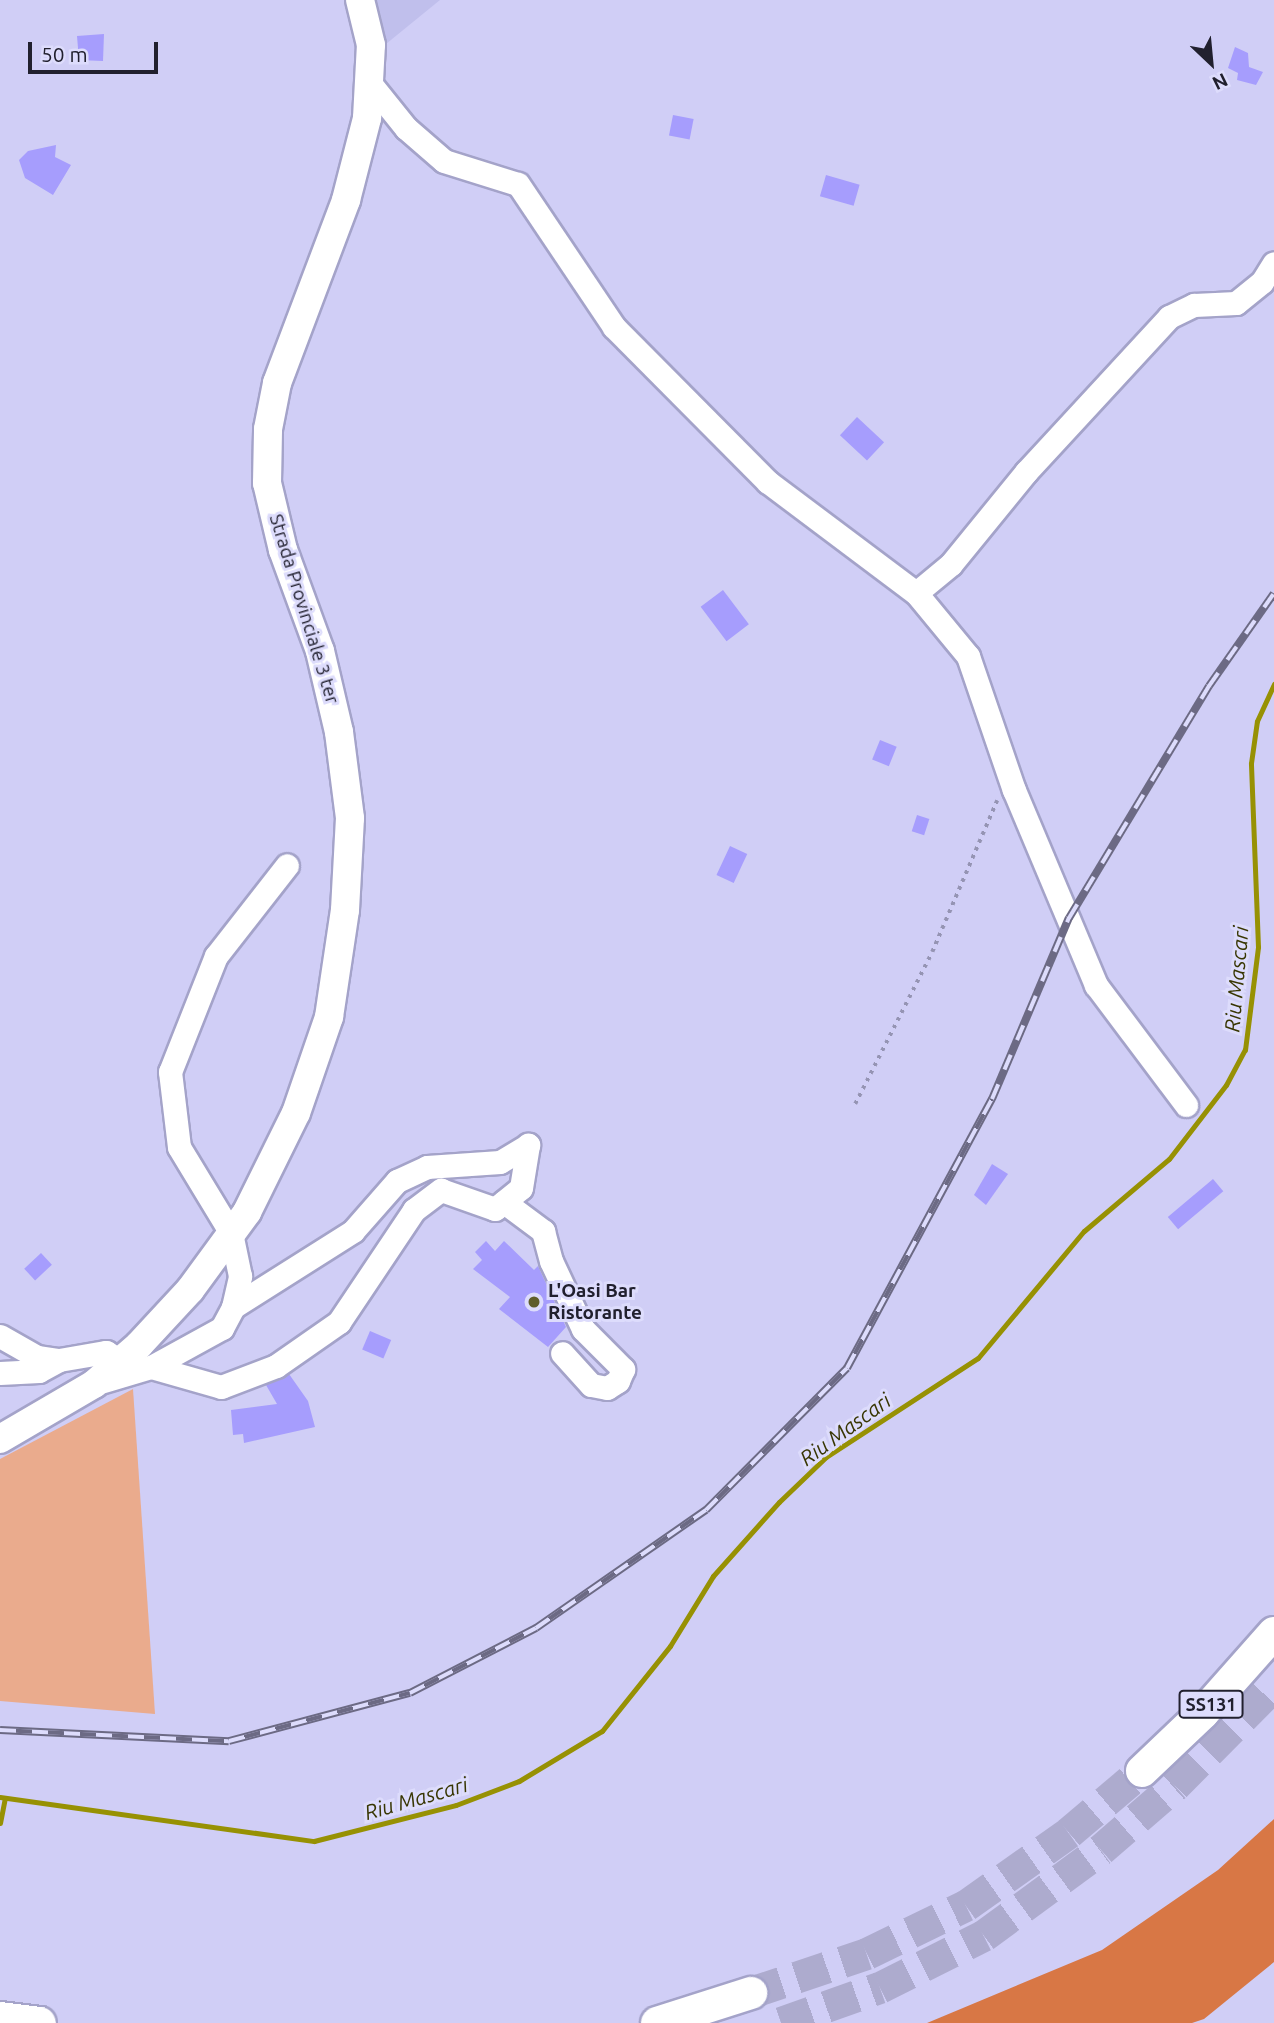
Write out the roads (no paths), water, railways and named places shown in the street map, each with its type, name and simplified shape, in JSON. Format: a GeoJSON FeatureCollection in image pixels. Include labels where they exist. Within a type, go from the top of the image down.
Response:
{"type":"FeatureCollection","features":[{"type":"Feature","properties":{"kind":"highway","name":"SS131"},"geometry":{"type":"LineString","coordinates":[[1142,1771],[1203,1713],[1274,1633]]}},
{"type":"Feature","properties":{"kind":"highway"},"geometry":{"type":"LineString","coordinates":[[657,2023],[751,1993]]}},
{"type":"Feature","properties":{"kind":"highway"},"geometry":{"type":"LineString","coordinates":[[0,2018],[40,2023]]}},
{"type":"Feature","properties":{"kind":"main road","name":"Strada Provinciale 3 ter"},"geometry":{"type":"LineString","coordinates":[[0,1438],[94,1384],[121,1361],[190,1290],[231,1233],[296,1113],[329,1017],[345,910],[350,818],[340,732],[320,651],[284,550],[267,483],[268,429],[277,383],[346,200],[367,118],[371,45],[360,0]]}},
{"type":"Feature","properties":{"kind":"street"},"geometry":{"type":"LineString","coordinates":[[369,82],[406,128],[444,161],[519,184],[614,327],[768,482],[916,593],[968,656],[1007,772],[1096,985],[1186,1105]]}},
{"type":"Feature","properties":{"kind":"street"},"geometry":{"type":"LineString","coordinates":[[916,593],[951,564],[1026,471],[1170,317],[1194,305],[1236,303],[1262,282],[1274,263]]}},
{"type":"Feature","properties":{"kind":"street"},"geometry":{"type":"LineString","coordinates":[[94,1384],[150,1367],[222,1328],[233,1307],[240,1276],[231,1233],[179,1147],[170,1072],[216,956],[287,865]]}},
{"type":"Feature","properties":{"kind":"street"},"geometry":{"type":"LineString","coordinates":[[150,1367],[221,1387],[276,1366],[339,1322],[414,1210],[441,1190],[495,1209],[521,1188],[528,1145],[500,1162],[427,1167],[397,1181],[353,1231],[233,1307]]}},
{"type":"Feature","properties":{"kind":"street"},"geometry":{"type":"LineString","coordinates":[[504,1202],[543,1231],[551,1262],[583,1329],[623,1369],[618,1381],[607,1388],[591,1385],[562,1353]]}},
{"type":"Feature","properties":{"kind":"street"},"geometry":{"type":"LineString","coordinates":[[0,1336],[37,1357],[59,1360],[106,1352],[121,1361]]}},
{"type":"Feature","properties":{"kind":"street"},"geometry":{"type":"LineString","coordinates":[[0,1373],[39,1371],[59,1360]]}},
{"type":"Feature","properties":{"kind":"waterway","name":"Riu Mascari"},"geometry":{"type":"LineString","coordinates":[[0,1797],[314,1841],[456,1805],[519,1781],[602,1731],[670,1646],[713,1576],[779,1502],[826,1457],[978,1358],[1084,1231],[1169,1159],[1226,1085],[1245,1050],[1258,947],[1251,763],[1257,721],[1274,684]]}},
{"type":"Feature","properties":{"kind":"waterway"},"geometry":{"type":"LineString","coordinates":[[0,1823],[5,1798]]}},
{"type":"Feature","properties":{"kind":"tunnel"},"geometry":{"type":"LineString","coordinates":[[781,2023],[880,1988],[984,1936],[1101,1850],[1175,1786],[1274,1686]]}},
{"type":"Feature","properties":{"kind":"tunnel"},"geometry":{"type":"LineString","coordinates":[[751,1993],[867,1954],[966,1906],[1069,1833],[1142,1771]]}},
{"type":"Feature","properties":{"kind":"railway"},"geometry":{"type":"LineString","coordinates":[[0,1730],[229,1741],[410,1693],[536,1628],[706,1510],[847,1368],[992,1099],[1069,918],[1209,686],[1274,593]]}},
{"type":"Feature","properties":{"kind":"place","name":"L'Oasi Bar Ristorante"},"geometry":{"type":"Point","coordinates":[534,1302]}}]}
